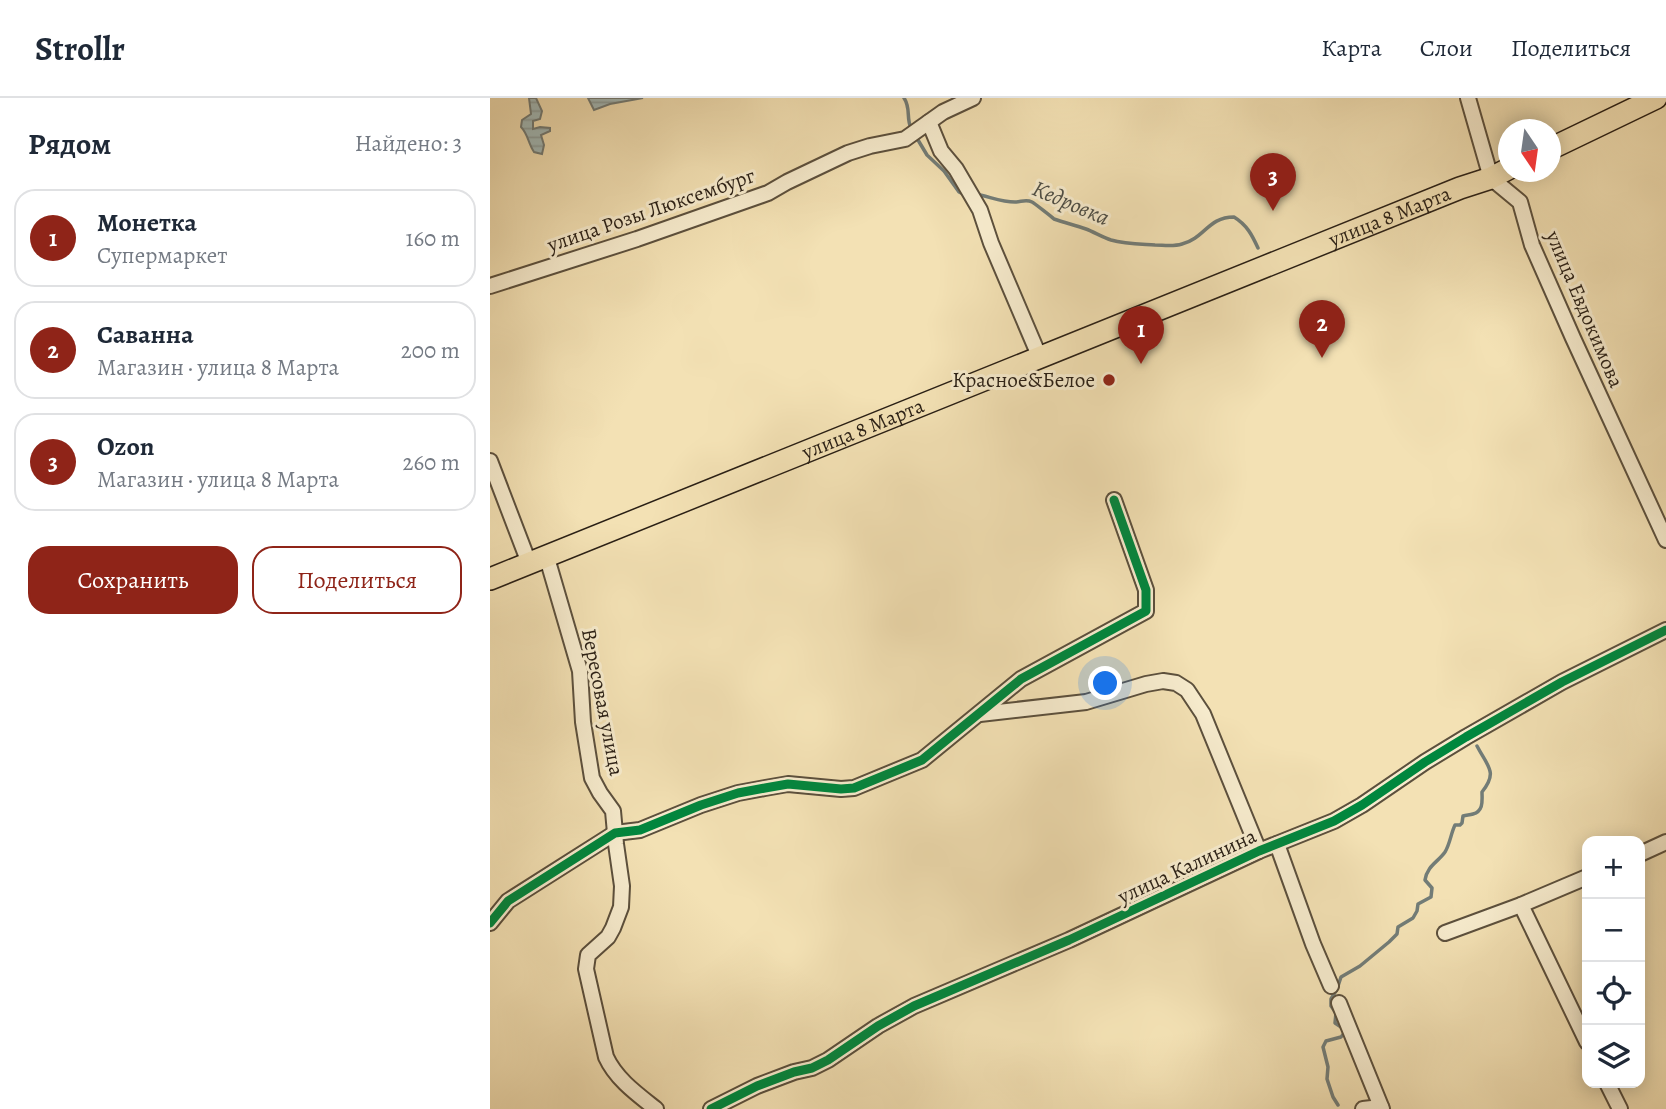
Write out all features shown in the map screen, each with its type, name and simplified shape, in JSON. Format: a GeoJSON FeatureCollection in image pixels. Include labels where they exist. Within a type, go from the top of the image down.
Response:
{"type":"FeatureCollection","features":[{"type":"Feature","properties":{"kind":"main road"},"geometry":{"type":"LineString","coordinates":[[1561,144],[1656,98]]}},
{"type":"Feature","properties":{"kind":"main road","name":"улица 8 Марта"},"geometry":{"type":"LineString","coordinates":[[490,579],[1498,175]]}},
{"type":"Feature","properties":{"kind":"street","name":"улица Розы Люксембург"},"geometry":{"type":"LineString","coordinates":[[490,286],[748,201],[848,153],[899,141],[943,112],[974,98]]}},
{"type":"Feature","properties":{"kind":"street"},"geometry":{"type":"LineString","coordinates":[[1468,98],[1498,169]]}},
{"type":"Feature","properties":{"kind":"street"},"geometry":{"type":"LineString","coordinates":[[920,129],[956,169],[980,210],[991,243],[1040,358]]}},
{"type":"Feature","properties":{"kind":"street","name":"улица Евдокимова"},"geometry":{"type":"LineString","coordinates":[[1506,182],[1520,202],[1537,256],[1666,540]]}},
{"type":"Feature","properties":{"kind":"street","name":"Вересовая улица"},"geometry":{"type":"LineString","coordinates":[[490,461],[538,560],[580,671],[583,722],[592,778],[614,811],[622,886],[621,907],[608,937],[587,955],[586,969],[591,999],[610,1065],[626,1084],[656,1109]]}},
{"type":"Feature","properties":{"kind":"street"},"geometry":{"type":"LineString","coordinates":[[490,923],[508,901],[615,833],[639,830],[738,793],[788,784],[853,788],[922,760],[1021,680],[1146,611],[1146,590],[1114,500]]}},
{"type":"Feature","properties":{"kind":"street","name":"улица Калинина"},"geometry":{"type":"LineString","coordinates":[[711,1109],[757,1086],[828,1060],[878,1026],[914,1006],[1069,940],[1259,851],[1334,821],[1466,737],[1562,682],[1666,630]]}},
{"type":"Feature","properties":{"kind":"street"},"geometry":{"type":"LineString","coordinates":[[980,714],[1086,702],[1146,684],[1163,681],[1176,683],[1186,690],[1203,714],[1259,851]]}},
{"type":"Feature","properties":{"kind":"street"},"geometry":{"type":"LineString","coordinates":[[1645,852],[1666,842]]}},
{"type":"Feature","properties":{"kind":"street"},"geometry":{"type":"LineString","coordinates":[[1276,844],[1331,986]]}},
{"type":"Feature","properties":{"kind":"street"},"geometry":{"type":"LineString","coordinates":[[1445,933],[1582,879]]}},
{"type":"Feature","properties":{"kind":"street"},"geometry":{"type":"LineString","coordinates":[[1521,905],[1582,1032]]}},
{"type":"Feature","properties":{"kind":"street"},"geometry":{"type":"LineString","coordinates":[[1339,1003],[1381,1108],[1363,1109]]}},
{"type":"Feature","properties":{"kind":"street"},"geometry":{"type":"LineString","coordinates":[[1610,1088],[1620,1109]]}},
{"type":"Feature","properties":{"kind":"water"},"geometry":{"type":"Polygon","coordinates":[[[529,98],[536,98],[542,111],[540,119],[533,121],[533,129],[550,128],[550,131],[541,135],[544,145],[542,154],[534,152],[521,127],[522,120],[531,114],[529,98]]]}},
{"type":"Feature","properties":{"kind":"water"},"geometry":{"type":"Polygon","coordinates":[[[588,98],[643,98],[594,110],[588,98]]]}},
{"type":"Feature","properties":{"kind":"waterway","name":"Кедровка"},"geometry":{"type":"LineString","coordinates":[[904,98],[911,128]]}},
{"type":"Feature","properties":{"kind":"waterway","name":"Кедровка"},"geometry":{"type":"LineString","coordinates":[[915,135],[927,155],[944,171],[959,192],[965,195]]}},
{"type":"Feature","properties":{"kind":"waterway","name":"Кедровка"},"geometry":{"type":"LineString","coordinates":[[975,194],[1010,202],[1030,201],[1054,219],[1111,240],[1133,244],[1179,245],[1190,241],[1218,220],[1234,217],[1249,231],[1258,248]]}},
{"type":"Feature","properties":{"kind":"waterway","name":"Кедровка"},"geometry":{"type":"LineString","coordinates":[[1338,1105],[1327,1079],[1328,1067],[1323,1047],[1326,1041],[1341,1037],[1345,1032],[1335,1023],[1336,1013],[1331,1006],[1331,999],[1341,977],[1360,966],[1389,942],[1397,934],[1398,927],[1413,918],[1418,904],[1431,897],[1432,888],[1425,880],[1428,871],[1445,852],[1455,825],[1462,823],[1463,816],[1477,813],[1482,805],[1482,792],[1490,779],[1490,769],[1477,746]]}},
{"type":"Feature","properties":{"kind":"cycle path"},"geometry":{"type":"LineString","coordinates":[[490,923],[508,901],[615,833],[640,830],[738,793],[788,784],[854,788],[922,760],[1021,679],[1146,611],[1146,590],[1114,500]]}},
{"type":"Feature","properties":{"kind":"cycle path"},"geometry":{"type":"LineString","coordinates":[[711,1109],[757,1086],[828,1060],[878,1026],[914,1006],[1069,940],[1259,851],[1334,821],[1466,737],[1562,682],[1666,630]]}},
{"type":"Feature","properties":{"kind":"place","name":"Ozon"},"geometry":{"type":"Point","coordinates":[1273,211]}},
{"type":"Feature","properties":{"kind":"place","name":"Саванна"},"geometry":{"type":"Point","coordinates":[1322,358]}},
{"type":"Feature","properties":{"kind":"place","name":"Монетка"},"geometry":{"type":"Point","coordinates":[1141,364]}},
{"type":"Feature","properties":{"kind":"place","name":"Красное&Белое"},"geometry":{"type":"Point","coordinates":[1109,380]}}]}
